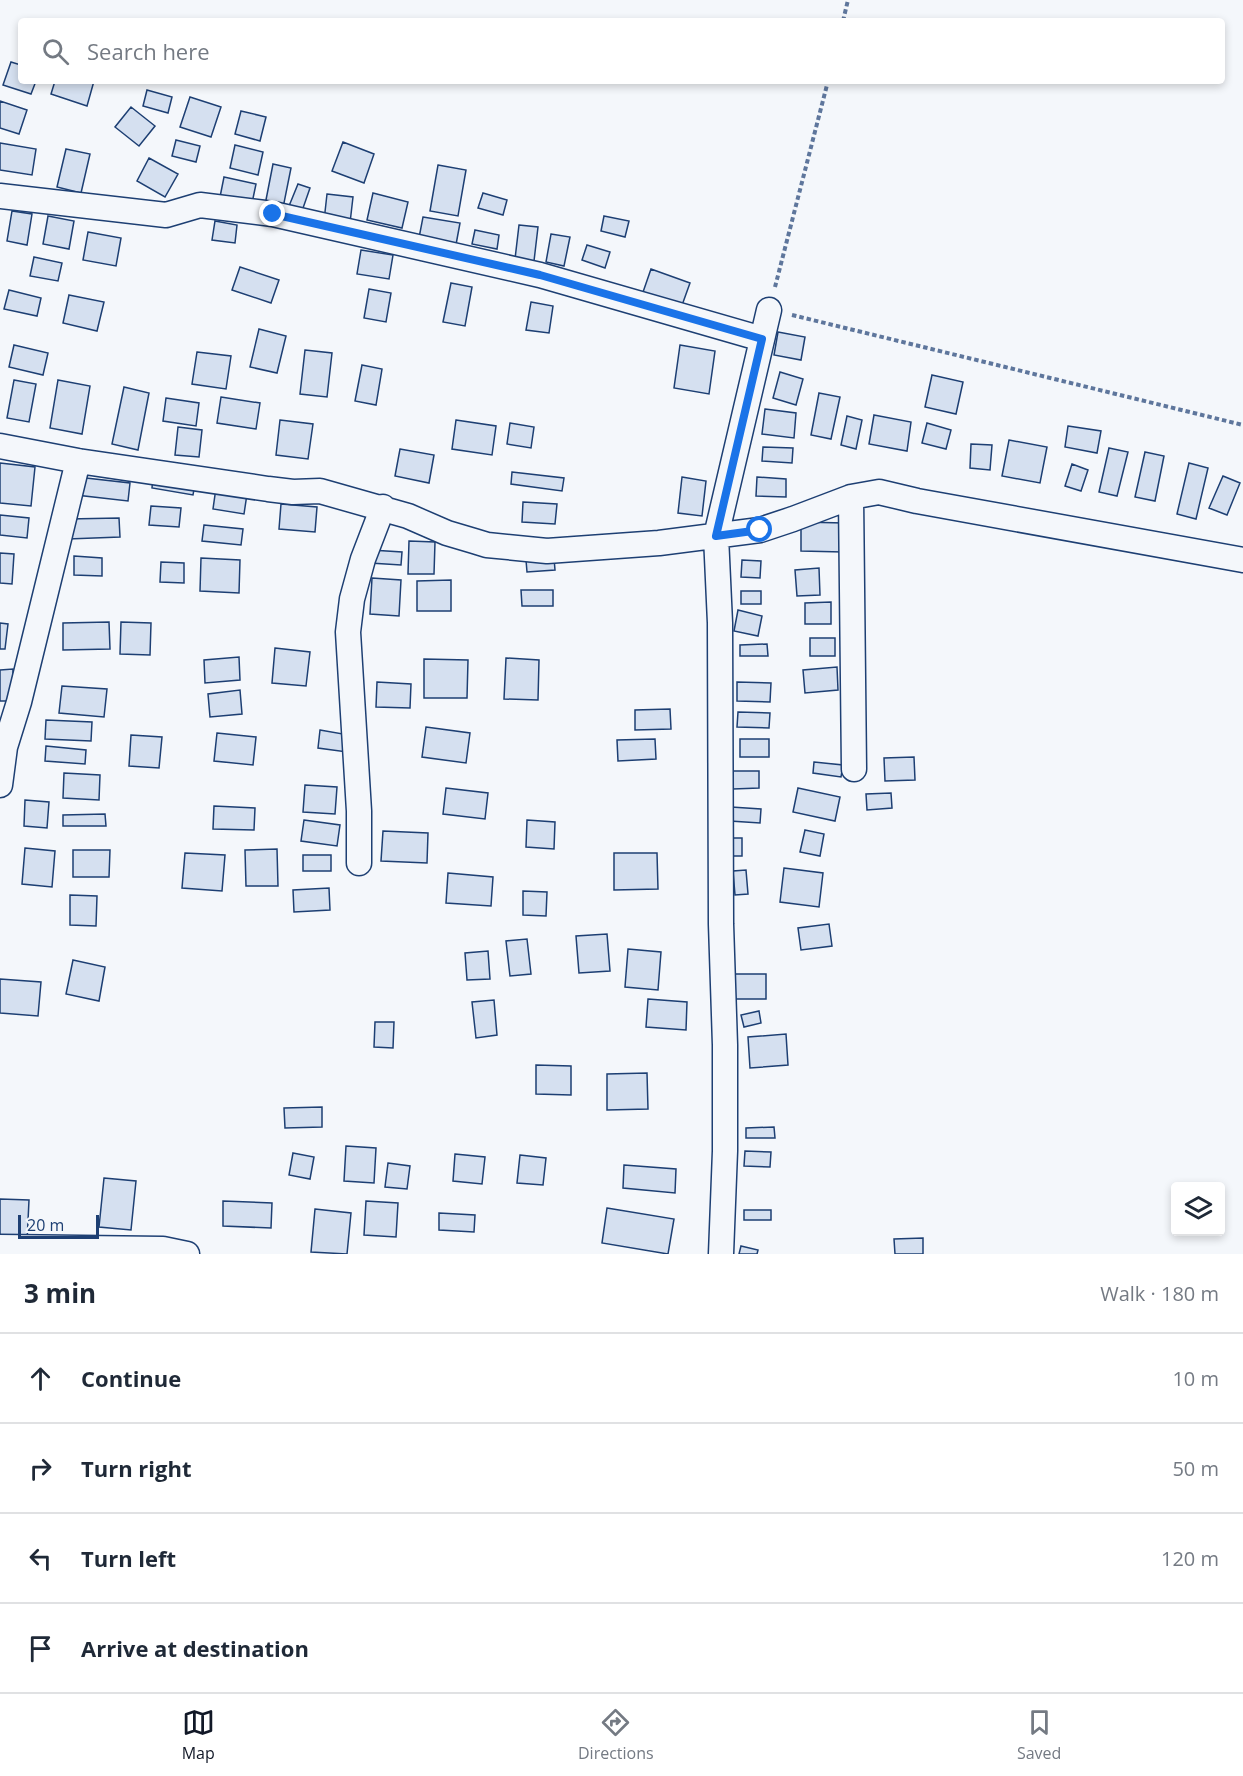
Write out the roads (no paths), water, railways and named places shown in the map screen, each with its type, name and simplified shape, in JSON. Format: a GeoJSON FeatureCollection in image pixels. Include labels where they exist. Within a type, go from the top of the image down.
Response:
{"type":"FeatureCollection","features":[{"type":"Feature","properties":{"kind":"street"},"geometry":{"type":"LineString","coordinates":[[0,196],[166,215],[200,205],[273,214],[540,275],[762,339]]}},
{"type":"Feature","properties":{"kind":"street"},"geometry":{"type":"LineString","coordinates":[[721,1254],[725,1151],[725,1045],[721,924],[720,623],[716,536],[770,310]]}},
{"type":"Feature","properties":{"kind":"street"},"geometry":{"type":"LineString","coordinates":[[0,446],[78,461],[268,489],[293,492],[320,491],[383,507],[447,533],[480,543],[548,551],[659,543],[760,530],[851,496],[879,492],[1243,561]]}},
{"type":"Feature","properties":{"kind":"street"},"geometry":{"type":"LineString","coordinates":[[0,785],[5,747],[19,702],[78,461]]}},
{"type":"Feature","properties":{"kind":"street"},"geometry":{"type":"LineString","coordinates":[[851,496],[854,769]]}},
{"type":"Feature","properties":{"kind":"street"},"geometry":{"type":"LineString","coordinates":[[358,863],[359,811],[348,632],[352,599],[363,560],[383,507]]}},
{"type":"Feature","properties":{"kind":"street"},"geometry":{"type":"LineString","coordinates":[[0,1247],[163,1251],[188,1254]]}}]}
